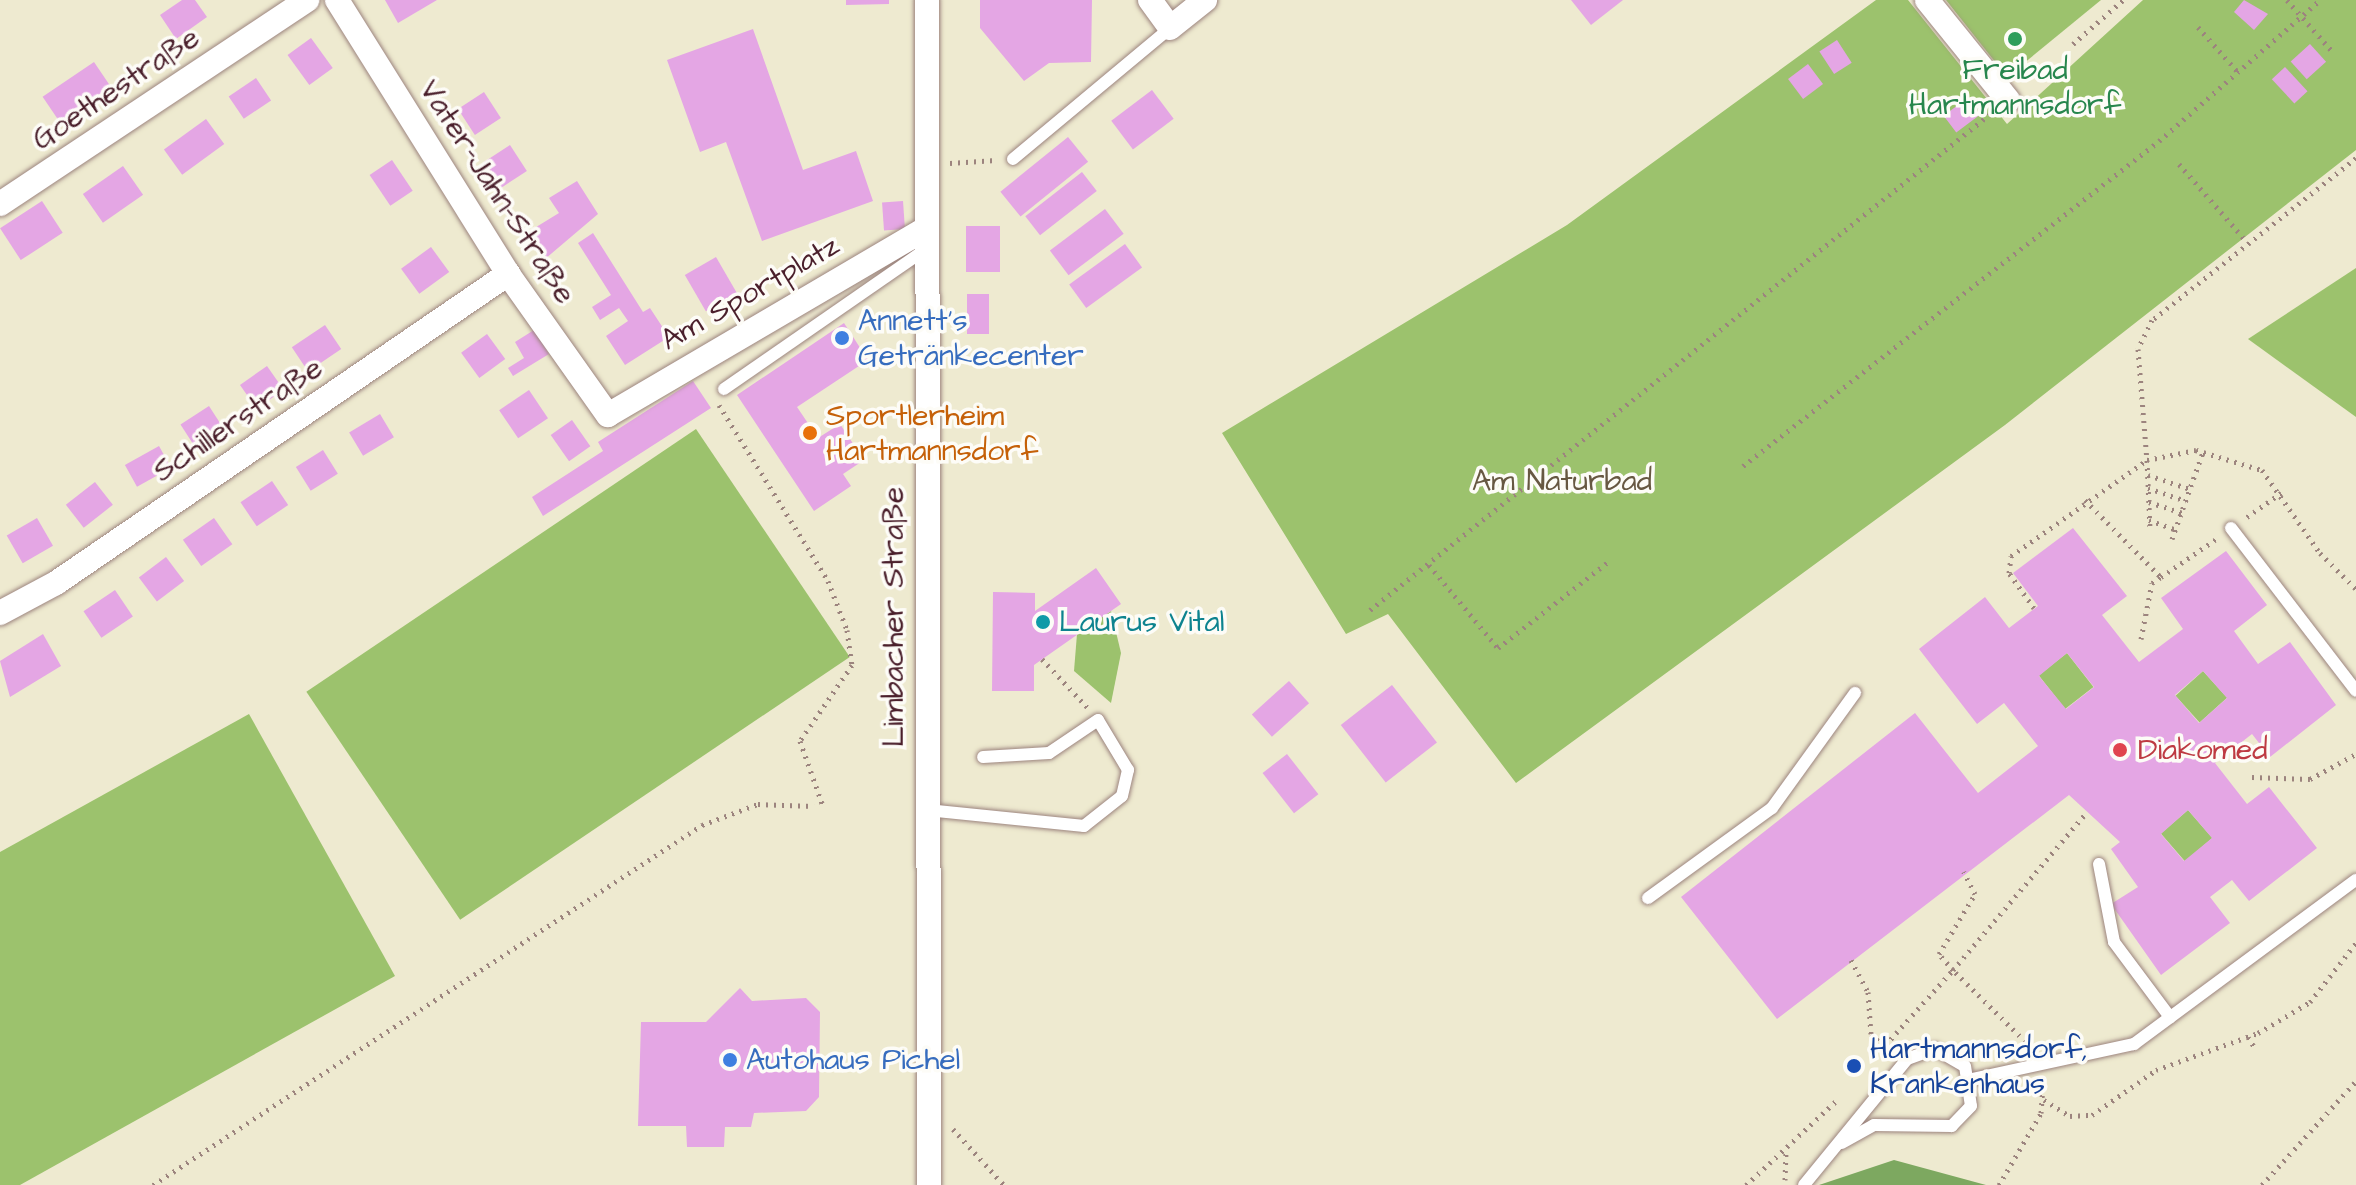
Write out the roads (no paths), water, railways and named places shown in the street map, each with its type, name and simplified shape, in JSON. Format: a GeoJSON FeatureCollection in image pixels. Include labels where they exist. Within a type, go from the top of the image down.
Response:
{"type":"FeatureCollection","features":[{"type":"Feature","properties":{"kind":"street","name":"Goethestraße"},"geometry":{"type":"LineString","coordinates":[[0,204],[307,0]]}},
{"type":"Feature","properties":{"kind":"street","name":"Vater-Jahn-Straße"},"geometry":{"type":"LineString","coordinates":[[337,0],[508,274],[608,415]]}},
{"type":"Feature","properties":{"kind":"street","name":"Limbacher Straße"},"geometry":{"type":"LineString","coordinates":[[927,0],[925,240],[929,1185]]}},
{"type":"Feature","properties":{"kind":"street"},"geometry":{"type":"LineString","coordinates":[[1150,0],[1170,28],[1205,0]]}},
{"type":"Feature","properties":{"kind":"street"},"geometry":{"type":"LineString","coordinates":[[1927,0],[2008,100]]}},
{"type":"Feature","properties":{"kind":"street","name":"Am Sportplatz"},"geometry":{"type":"LineString","coordinates":[[608,415],[925,240]]}},
{"type":"Feature","properties":{"kind":"street","name":"Schillerstraße"},"geometry":{"type":"LineString","coordinates":[[0,613],[56,583],[508,274]]}},
{"type":"Feature","properties":{"kind":"lane"},"geometry":{"type":"LineString","coordinates":[[1013,159],[1170,28]]}},
{"type":"Feature","properties":{"kind":"lane"},"geometry":{"type":"LineString","coordinates":[[724,389],[925,240]]}},
{"type":"Feature","properties":{"kind":"lane"},"geometry":{"type":"LineString","coordinates":[[2231,528],[2356,691]]}},
{"type":"Feature","properties":{"kind":"lane"},"geometry":{"type":"LineString","coordinates":[[1648,898],[1772,808],[1855,693]]}},
{"type":"Feature","properties":{"kind":"lane"},"geometry":{"type":"LineString","coordinates":[[927,810],[1084,826],[1122,796],[1128,770],[1098,720],[1049,753],[983,757]]}},
{"type":"Feature","properties":{"kind":"lane"},"geometry":{"type":"LineString","coordinates":[[2099,864],[2114,942],[2170,1017]]}},
{"type":"Feature","properties":{"kind":"lane"},"geometry":{"type":"LineString","coordinates":[[1972,1079],[2134,1044],[2356,880]]}},
{"type":"Feature","properties":{"kind":"lane"},"geometry":{"type":"LineString","coordinates":[[1804,1185],[1842,1143],[1875,1091],[1915,1054],[1944,1051],[1972,1079],[1971,1106],[1952,1126],[1874,1125],[1842,1143]]}},
{"type":"Feature","properties":{"kind":"place","name":"Freibad Hartmannsdorf"},"geometry":{"type":"Point","coordinates":[2015,39]}},
{"type":"Feature","properties":{"kind":"place","name":"Annett's Getränkecenter"},"geometry":{"type":"Point","coordinates":[842,338]}},
{"type":"Feature","properties":{"kind":"place","name":"Sportlerheim Hartmannsdorf"},"geometry":{"type":"Point","coordinates":[810,433]}},
{"type":"Feature","properties":{"kind":"place","name":"Laurus Vital"},"geometry":{"type":"Point","coordinates":[1043,622]}},
{"type":"Feature","properties":{"kind":"place","name":"Diakomed"},"geometry":{"type":"Point","coordinates":[2120,750]}},
{"type":"Feature","properties":{"kind":"place","name":"Autohaus Pichel"},"geometry":{"type":"Point","coordinates":[730,1060]}},
{"type":"Feature","properties":{"kind":"place","name":"Hartmannsdorf, Krankenhaus"},"geometry":{"type":"Point","coordinates":[1854,1066]}},
{"type":"Feature","properties":{"kind":"park label","name":"Am Naturbad"},"geometry":{"type":"Point","coordinates":[1562,481]}}]}
